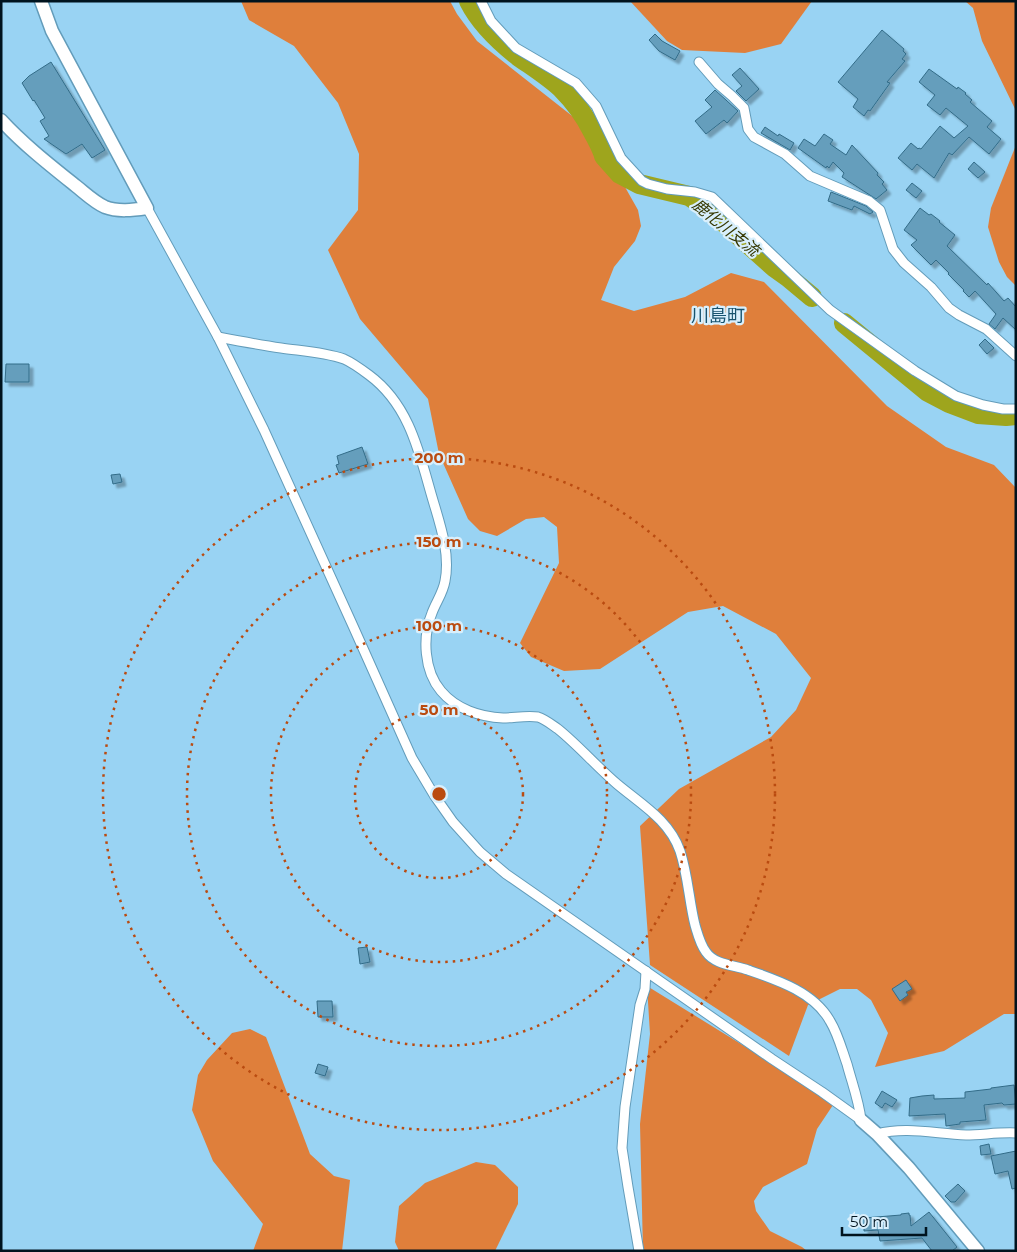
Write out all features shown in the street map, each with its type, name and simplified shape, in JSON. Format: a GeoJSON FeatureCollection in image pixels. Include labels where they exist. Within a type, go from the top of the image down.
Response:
{"type":"FeatureCollection","features":[{"type":"Feature","properties":{"kind":"street"},"geometry":{"type":"LineString","coordinates":[[41,1],[56,39],[218,337],[264,430],[412,758],[434,795],[459,829],[492,863],[522,885],[861,1120],[910,1168],[978,1251]]}},
{"type":"Feature","properties":{"kind":"street"},"geometry":{"type":"LineString","coordinates":[[481,1],[491,21],[516,48],[576,83],[596,106],[622,158],[642,181],[667,189],[695,192],[712,197],[830,310],[915,371],[956,396],[983,405],[1003,409],[1016,409]]}},
{"type":"Feature","properties":{"kind":"street"},"geometry":{"type":"LineString","coordinates":[[699,62],[718,84],[744,108],[748,129],[754,136],[785,154],[810,176],[869,201],[880,210],[893,249],[904,263],[931,287],[949,308],[986,329],[1016,356]]}},
{"type":"Feature","properties":{"kind":"street"},"geometry":{"type":"LineString","coordinates":[[1,120],[66,178],[103,206],[113,210],[147,208]]}},
{"type":"Feature","properties":{"kind":"street"},"geometry":{"type":"LineString","coordinates":[[218,337],[320,353],[346,360],[375,379],[393,398],[403,413],[418,446],[446,555],[444,585],[441,596],[430,617],[427,635],[427,658],[429,669],[436,685],[447,698],[472,712],[501,718],[540,718],[549,723],[569,738],[617,784],[664,824],[677,844],[685,870],[694,922],[699,939],[708,956],[714,960],[758,973],[789,986],[821,1008],[829,1019],[839,1040],[859,1103],[861,1120]]}},
{"type":"Feature","properties":{"kind":"street"},"geometry":{"type":"LineString","coordinates":[[639,1251],[622,1148],[625,1107],[646,971]]}},
{"type":"Feature","properties":{"kind":"street"},"geometry":{"type":"LineString","coordinates":[[877,1134],[889,1131],[966,1135],[1016,1133]]}},
{"type":"Feature","properties":{"kind":"shaded area"},"geometry":{"type":"Polygon","coordinates":[[[241,1],[450,1],[477,41],[576,119],[612,164],[638,210],[641,226],[635,241],[614,267],[601,300],[634,311],[685,297],[731,273],[764,282],[887,406],[946,447],[994,465],[1016,488],[1016,1014],[1004,1014],[944,1051],[875,1067],[888,1033],[871,1000],[857,989],[840,989],[808,1005],[789,1056],[650,965],[640,826],[679,789],[771,737],[796,710],[811,678],[776,634],[723,606],[688,612],[600,669],[564,671],[531,657],[520,643],[559,563],[557,527],[544,517],[526,519],[497,536],[480,531],[468,519],[439,454],[428,399],[360,319],[328,250],[358,210],[359,154],[338,103],[294,46],[249,20],[241,1]]]}},
{"type":"Feature","properties":{"kind":"shaded area"},"geometry":{"type":"Polygon","coordinates":[[[630,1],[812,1],[781,44],[745,53],[682,50],[667,41],[630,1]]]}},
{"type":"Feature","properties":{"kind":"shaded area"},"geometry":{"type":"Polygon","coordinates":[[[965,1],[1016,1],[1016,111],[982,41],[973,8],[965,1]]]}},
{"type":"Feature","properties":{"kind":"shaded area"},"geometry":{"type":"Polygon","coordinates":[[[1016,145],[1016,286],[1007,277],[999,262],[988,227],[991,208],[1016,145]]]}},
{"type":"Feature","properties":{"kind":"shaded area"},"geometry":{"type":"Polygon","coordinates":[[[647,986],[835,1102],[817,1129],[807,1164],[763,1187],[754,1201],[756,1211],[770,1231],[807,1251],[643,1251],[640,1124],[650,1034],[647,986]]]}},
{"type":"Feature","properties":{"kind":"shaded area"},"geometry":{"type":"Polygon","coordinates":[[[250,1029],[266,1037],[310,1154],[334,1176],[350,1180],[342,1251],[253,1251],[263,1224],[213,1161],[192,1110],[198,1075],[207,1060],[232,1033],[250,1029]]]}},
{"type":"Feature","properties":{"kind":"shaded area"},"geometry":{"type":"Polygon","coordinates":[[[476,1162],[495,1165],[518,1187],[518,1204],[495,1251],[399,1251],[395,1242],[399,1206],[425,1183],[476,1162]]]}},
{"type":"Feature","properties":{"kind":"building"},"geometry":{"type":"Polygon","coordinates":[[[882,30],[904,49],[903,51],[906,54],[902,59],[905,61],[887,82],[890,83],[870,111],[868,110],[864,116],[853,107],[858,99],[838,82],[882,30]]]}},
{"type":"Feature","properties":{"kind":"building"},"geometry":{"type":"Polygon","coordinates":[[[655,34],[662,41],[680,51],[675,60],[659,51],[649,40],[655,34]]]}},
{"type":"Feature","properties":{"kind":"building"},"geometry":{"type":"Polygon","coordinates":[[[51,62],[105,150],[92,158],[82,144],[66,154],[44,139],[49,136],[40,121],[45,118],[22,83],[29,76],[51,62]]]}},
{"type":"Feature","properties":{"kind":"building"},"geometry":{"type":"Polygon","coordinates":[[[740,68],[759,89],[746,101],[736,91],[742,86],[732,75],[740,68]]]}},
{"type":"Feature","properties":{"kind":"building"},"geometry":{"type":"Polygon","coordinates":[[[929,69],[957,89],[958,87],[966,93],[972,100],[970,102],[992,121],[987,127],[1001,139],[989,154],[969,137],[952,155],[949,153],[934,178],[917,164],[912,170],[898,158],[911,143],[918,149],[921,149],[940,126],[954,138],[968,126],[946,108],[940,115],[927,105],[935,95],[919,82],[929,69]]]}},
{"type":"Feature","properties":{"kind":"building"},"geometry":{"type":"Polygon","coordinates":[[[715,90],[738,111],[727,123],[724,120],[706,134],[695,121],[712,107],[705,100],[715,90]]]}},
{"type":"Feature","properties":{"kind":"building"},"geometry":{"type":"Polygon","coordinates":[[[765,127],[778,136],[779,134],[794,143],[790,150],[761,133],[765,127]]]}},
{"type":"Feature","properties":{"kind":"building"},"geometry":{"type":"Polygon","coordinates":[[[824,134],[833,140],[830,144],[846,155],[852,145],[878,173],[877,175],[884,182],[882,184],[887,190],[876,199],[842,177],[844,173],[833,162],[829,168],[827,166],[826,168],[798,148],[804,139],[815,146],[824,134]]]}},
{"type":"Feature","properties":{"kind":"building"},"geometry":{"type":"Polygon","coordinates":[[[974,162],[985,172],[978,178],[968,169],[974,162]]]}},
{"type":"Feature","properties":{"kind":"building"},"geometry":{"type":"Polygon","coordinates":[[[912,183],[922,191],[916,198],[906,190],[912,183]]]}},
{"type":"Feature","properties":{"kind":"building"},"geometry":{"type":"Polygon","coordinates":[[[831,192],[866,206],[873,212],[870,214],[854,206],[852,210],[828,201],[831,192]]]}},
{"type":"Feature","properties":{"kind":"building"},"geometry":{"type":"Polygon","coordinates":[[[920,208],[929,215],[931,214],[955,235],[947,246],[987,285],[988,283],[1004,301],[1008,298],[1016,307],[1016,330],[1003,318],[995,329],[989,324],[996,314],[975,291],[969,297],[936,260],[931,265],[911,245],[917,240],[904,230],[920,208]]]}},
{"type":"Feature","properties":{"kind":"building"},"geometry":{"type":"Polygon","coordinates":[[[985,339],[994,348],[987,354],[979,345],[985,339]]]}},
{"type":"Feature","properties":{"kind":"building"},"geometry":{"type":"Polygon","coordinates":[[[6,364],[29,364],[29,382],[5,382],[6,364]]]}},
{"type":"Feature","properties":{"kind":"building"},"geometry":{"type":"Polygon","coordinates":[[[362,447],[368,464],[339,473],[336,465],[339,464],[337,456],[362,447]]]}},
{"type":"Feature","properties":{"kind":"building"},"geometry":{"type":"Polygon","coordinates":[[[120,474],[122,482],[113,484],[111,475],[120,474]]]}},
{"type":"Feature","properties":{"kind":"building"},"geometry":{"type":"Polygon","coordinates":[[[367,947],[370,962],[360,964],[358,948],[367,947]]]}},
{"type":"Feature","properties":{"kind":"building"},"geometry":{"type":"Polygon","coordinates":[[[906,980],[912,989],[906,992],[908,995],[900,1001],[892,989],[906,980]]]}},
{"type":"Feature","properties":{"kind":"building"},"geometry":{"type":"Polygon","coordinates":[[[317,1001],[332,1001],[333,1017],[318,1017],[317,1001]]]}},
{"type":"Feature","properties":{"kind":"building"},"geometry":{"type":"Polygon","coordinates":[[[318,1064],[328,1067],[325,1076],[315,1073],[318,1064]]]}},
{"type":"Feature","properties":{"kind":"building"},"geometry":{"type":"Polygon","coordinates":[[[1014,1085],[1016,1104],[984,1105],[986,1120],[960,1122],[960,1124],[946,1126],[945,1114],[909,1116],[910,1098],[934,1095],[934,1099],[965,1098],[965,1092],[1014,1085]]]}},
{"type":"Feature","properties":{"kind":"building"},"geometry":{"type":"Polygon","coordinates":[[[882,1091],[897,1100],[892,1107],[885,1103],[882,1108],[875,1103],[882,1091]]]}},
{"type":"Feature","properties":{"kind":"building"},"geometry":{"type":"Polygon","coordinates":[[[989,1144],[991,1154],[981,1155],[980,1146],[989,1144]]]}},
{"type":"Feature","properties":{"kind":"building"},"geometry":{"type":"Polygon","coordinates":[[[1016,1151],[1016,1188],[1012,1189],[1008,1171],[995,1174],[991,1156],[1016,1151]]]}},
{"type":"Feature","properties":{"kind":"building"},"geometry":{"type":"Polygon","coordinates":[[[958,1184],[965,1191],[955,1202],[951,1202],[945,1196],[958,1184]]]}},
{"type":"Feature","properties":{"kind":"building"},"geometry":{"type":"Polygon","coordinates":[[[929,1212],[957,1247],[952,1251],[932,1251],[922,1238],[880,1241],[878,1230],[864,1231],[864,1218],[909,1213],[911,1226],[929,1212]]]}},
{"type":"Feature","properties":{"kind":"waterway","name":"鹿化川支流"},"geometry":{"type":"LineString","coordinates":[[469,1],[484,24],[497,38],[561,88],[570,98],[583,114],[604,156],[620,174],[639,184],[689,196],[708,208],[774,267],[812,297]]}},
{"type":"Feature","properties":{"kind":"waterway","name":"鹿化川支流"},"geometry":{"type":"LineString","coordinates":[[844,323],[928,392],[949,403],[978,414],[1016,415]]}},
{"type":"Feature","properties":{"kind":"district","name":"川島町"},"geometry":{"type":"Point","coordinates":[718,316]}}]}
